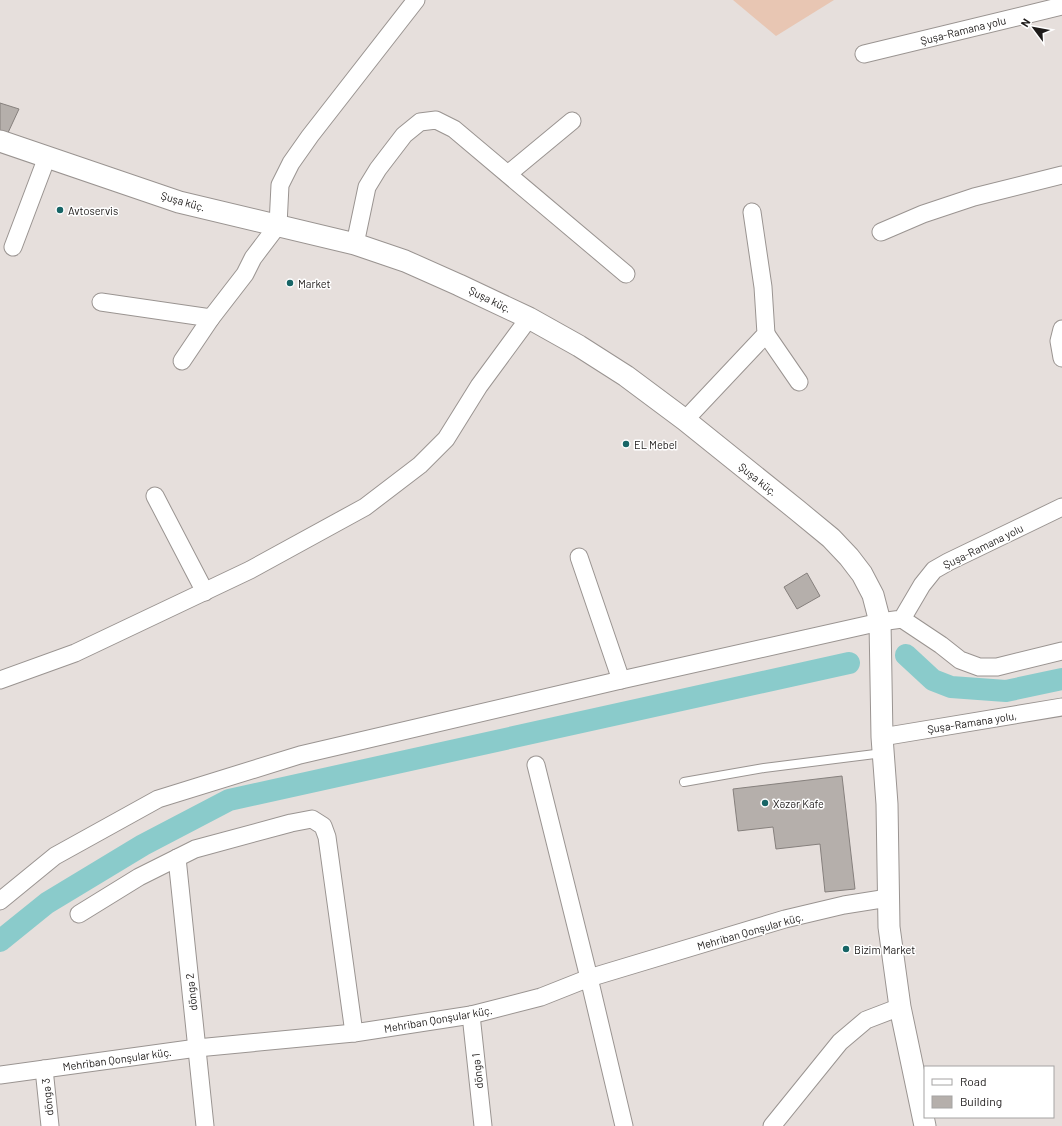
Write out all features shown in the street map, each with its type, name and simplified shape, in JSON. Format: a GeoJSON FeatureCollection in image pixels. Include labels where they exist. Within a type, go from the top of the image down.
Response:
{"type":"FeatureCollection","features":[{"type":"Feature","properties":{"kind":"street"},"geometry":{"type":"LineString","coordinates":[[182,361],[211,318],[245,274],[253,258],[278,225],[280,185],[291,163],[320,123],[416,0]]}},
{"type":"Feature","properties":{"kind":"street","name":"Şuşa-Ramana yolu"},"geometry":{"type":"LineString","coordinates":[[864,54],[1062,6]]}},
{"type":"Feature","properties":{"kind":"street"},"geometry":{"type":"LineString","coordinates":[[356,244],[368,187],[378,169],[404,135],[420,122],[436,120],[454,128],[626,274]]}},
{"type":"Feature","properties":{"kind":"street"},"geometry":{"type":"LineString","coordinates":[[508,174],[572,121]]}},
{"type":"Feature","properties":{"kind":"street","name":"Şuşa küç."},"geometry":{"type":"LineString","coordinates":[[0,141],[179,202],[356,244],[405,261],[459,284],[529,318],[579,346],[626,376],[685,420],[831,538],[862,574],[873,595],[880,622],[890,933],[900,1007],[925,1126]]}},
{"type":"Feature","properties":{"kind":"street"},"geometry":{"type":"LineString","coordinates":[[13,247],[47,157]]}},
{"type":"Feature","properties":{"kind":"street"},"geometry":{"type":"LineString","coordinates":[[881,232],[923,214],[974,196],[1062,175]]}},
{"type":"Feature","properties":{"kind":"street"},"geometry":{"type":"LineString","coordinates":[[752,212],[763,287],[766,334],[799,382]]}},
{"type":"Feature","properties":{"kind":"street"},"geometry":{"type":"LineString","coordinates":[[101,302],[211,318]]}},
{"type":"Feature","properties":{"kind":"street"},"geometry":{"type":"LineString","coordinates":[[0,680],[74,654],[205,592],[250,570],[365,507],[420,466],[446,439],[479,386],[529,318]]}},
{"type":"Feature","properties":{"kind":"street"},"geometry":{"type":"LineString","coordinates":[[1062,328],[1059,341],[1062,358]]}},
{"type":"Feature","properties":{"kind":"street"},"geometry":{"type":"LineString","coordinates":[[685,420],[766,334]]}},
{"type":"Feature","properties":{"kind":"street"},"geometry":{"type":"LineString","coordinates":[[155,496],[205,592]]}},
{"type":"Feature","properties":{"kind":"street","name":"Şuşa-Ramana yolu"},"geometry":{"type":"LineString","coordinates":[[902,619],[922,585],[934,570],[1062,507]]}},
{"type":"Feature","properties":{"kind":"street"},"geometry":{"type":"LineString","coordinates":[[580,557],[621,680]]}},
{"type":"Feature","properties":{"kind":"street"},"geometry":{"type":"LineString","coordinates":[[0,901],[55,856],[158,799],[300,755],[621,680],[880,622],[902,619],[941,645],[960,660],[979,667],[997,667],[1062,651]]}},
{"type":"Feature","properties":{"kind":"street","name":"Şuşa-Ramana yolu,"},"geometry":{"type":"LineString","coordinates":[[883,745],[1062,707]]}},
{"type":"Feature","properties":{"kind":"street"},"geometry":{"type":"LineString","coordinates":[[536,765],[624,1126]]}},
{"type":"Feature","properties":{"kind":"street"},"geometry":{"type":"LineString","coordinates":[[79,914],[139,877],[195,849],[291,823],[312,819],[323,826],[327,837],[354,1033]]}},
{"type":"Feature","properties":{"kind":"street","name":"döngə 2"},"geometry":{"type":"LineString","coordinates":[[177,858],[205,1126]]}},
{"type":"Feature","properties":{"kind":"street","name":"Mehriban Qonşular küç."},"geometry":{"type":"LineString","coordinates":[[0,1075],[197,1048],[354,1033],[471,1016],[541,997],[589,978],[785,919],[844,905],[888,898]]}},
{"type":"Feature","properties":{"kind":"street"},"geometry":{"type":"LineString","coordinates":[[772,1126],[840,1042],[866,1020],[900,1007]]}},
{"type":"Feature","properties":{"kind":"street","name":"döngə 1"},"geometry":{"type":"LineString","coordinates":[[471,1016],[483,1126]]}},
{"type":"Feature","properties":{"kind":"street","name":"döngə 3"},"geometry":{"type":"LineString","coordinates":[[44,1069],[50,1126]]}},
{"type":"Feature","properties":{"kind":"lane"},"geometry":{"type":"LineString","coordinates":[[684,782],[883,745]]}},
{"type":"Feature","properties":{"kind":"shaded area"},"geometry":{"type":"Polygon","coordinates":[[[733,0],[834,0],[776,36],[733,0]]]}},
{"type":"Feature","properties":{"kind":"building"},"geometry":{"type":"Polygon","coordinates":[[[0,103],[19,109],[6,137],[0,135],[0,103]]]}},
{"type":"Feature","properties":{"kind":"building"},"geometry":{"type":"Polygon","coordinates":[[[807,573],[820,596],[797,609],[784,587],[807,573]]]}},
{"type":"Feature","properties":{"kind":"building"},"geometry":{"type":"Polygon","coordinates":[[[842,776],[855,889],[825,892],[820,844],[776,849],[773,827],[738,831],[733,789],[842,776]]]}},
{"type":"Feature","properties":{"kind":"waterway"},"geometry":{"type":"LineString","coordinates":[[906,655],[933,680],[951,687],[1006,691],[1062,679]]}},
{"type":"Feature","properties":{"kind":"waterway"},"geometry":{"type":"LineString","coordinates":[[0,941],[47,903],[143,845],[229,800],[849,663]]}},
{"type":"Feature","properties":{"kind":"place","name":"Avtoservis"},"geometry":{"type":"Point","coordinates":[60,210]}},
{"type":"Feature","properties":{"kind":"place","name":"Market"},"geometry":{"type":"Point","coordinates":[290,283]}},
{"type":"Feature","properties":{"kind":"place","name":"EL Mebel"},"geometry":{"type":"Point","coordinates":[626,444]}},
{"type":"Feature","properties":{"kind":"place","name":"Xəzər Kafe"},"geometry":{"type":"Point","coordinates":[765,803]}},
{"type":"Feature","properties":{"kind":"place","name":"Bizim Market"},"geometry":{"type":"Point","coordinates":[846,949]}}]}
